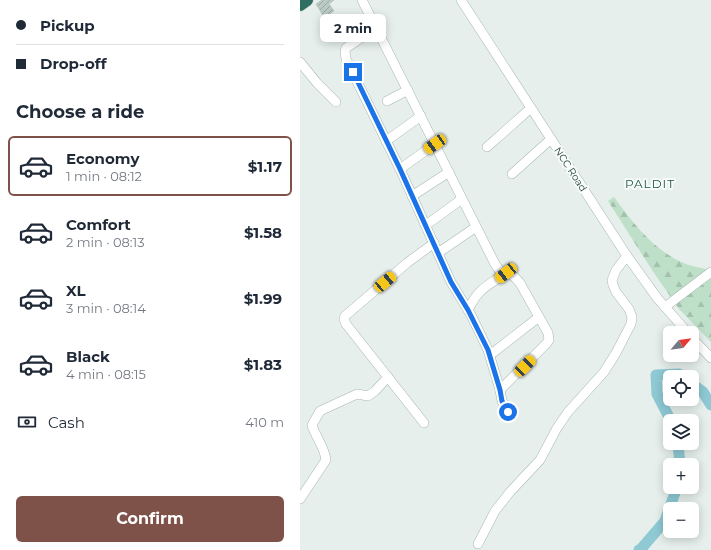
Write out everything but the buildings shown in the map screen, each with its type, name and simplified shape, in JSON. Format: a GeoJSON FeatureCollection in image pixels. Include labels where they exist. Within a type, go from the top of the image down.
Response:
{"type":"FeatureCollection","features":[{"type":"Feature","properties":{"kind":"highway"},"geometry":{"type":"LineString","coordinates":[[300,5],[307,0]]}},
{"type":"Feature","properties":{"kind":"street"},"geometry":{"type":"LineString","coordinates":[[362,0],[498,269],[500,272],[510,274],[520,283],[548,333],[549,340],[541,350],[500,390]]}},
{"type":"Feature","properties":{"kind":"street","name":"NCC Road"},"geometry":{"type":"LineString","coordinates":[[461,0],[627,256],[665,307],[682,326]]}},
{"type":"Feature","properties":{"kind":"street"},"geometry":{"type":"LineString","coordinates":[[376,28],[348,46],[345,51],[346,59],[400,169],[451,282],[484,340],[490,355],[502,401],[508,412]]}},
{"type":"Feature","properties":{"kind":"street"},"geometry":{"type":"LineString","coordinates":[[300,62],[336,102]]}},
{"type":"Feature","properties":{"kind":"street"},"geometry":{"type":"LineString","coordinates":[[387,101],[408,90]]}},
{"type":"Feature","properties":{"kind":"street"},"geometry":{"type":"LineString","coordinates":[[487,147],[531,108]]}},
{"type":"Feature","properties":{"kind":"street"},"geometry":{"type":"LineString","coordinates":[[386,140],[421,116]]}},
{"type":"Feature","properties":{"kind":"street"},"geometry":{"type":"LineString","coordinates":[[512,174],[551,139]]}},
{"type":"Feature","properties":{"kind":"street"},"geometry":{"type":"LineString","coordinates":[[400,169],[435,144]]}},
{"type":"Feature","properties":{"kind":"street"},"geometry":{"type":"LineString","coordinates":[[412,196],[449,172]]}},
{"type":"Feature","properties":{"kind":"street"},"geometry":{"type":"LineString","coordinates":[[426,225],[462,199]]}},
{"type":"Feature","properties":{"kind":"street"},"geometry":{"type":"LineString","coordinates":[[438,252],[476,227]]}},
{"type":"Feature","properties":{"kind":"street"},"geometry":{"type":"LineString","coordinates":[[424,423],[346,324],[344,319],[407,263],[434,243]]}},
{"type":"Feature","properties":{"kind":"street"},"geometry":{"type":"LineString","coordinates":[[478,544],[495,511],[510,492],[540,460],[557,428],[568,412],[604,372],[616,353],[631,324],[632,316],[629,309],[616,292],[612,280],[616,270],[627,256]]}},
{"type":"Feature","properties":{"kind":"street"},"geometry":{"type":"LineString","coordinates":[[665,307],[711,272]]}},
{"type":"Feature","properties":{"kind":"street"},"geometry":{"type":"LineString","coordinates":[[468,310],[477,294],[506,273]]}},
{"type":"Feature","properties":{"kind":"street"},"geometry":{"type":"LineString","coordinates":[[490,355],[539,317]]}},
{"type":"Feature","properties":{"kind":"street"},"geometry":{"type":"LineString","coordinates":[[699,345],[711,358]]}},
{"type":"Feature","properties":{"kind":"street"},"geometry":{"type":"LineString","coordinates":[[300,500],[326,460],[326,455],[313,430],[312,425],[320,412],[357,394],[368,396],[375,392],[388,377]]}},
{"type":"Feature","properties":{"kind":"green space"},"geometry":{"type":"Polygon","coordinates":[[[614,197],[643,234],[671,256],[692,266],[711,270],[711,342],[699,330],[699,326],[695,326],[679,309],[608,201],[614,197]]]}},
{"type":"Feature","properties":{"kind":"waterway"},"geometry":{"type":"LineString","coordinates":[[663,375],[656,375],[657,394],[663,406]]}},
{"type":"Feature","properties":{"kind":"waterway"},"geometry":{"type":"LineString","coordinates":[[699,389],[703,392],[711,405]]}},
{"type":"Feature","properties":{"kind":"waterway"},"geometry":{"type":"LineString","coordinates":[[663,406],[667,414]]}},
{"type":"Feature","properties":{"kind":"waterway"},"geometry":{"type":"LineString","coordinates":[[679,450],[679,458]]}},
{"type":"Feature","properties":{"kind":"waterway"},"geometry":{"type":"LineString","coordinates":[[639,550],[665,521],[675,494]]}},
{"type":"Feature","properties":{"kind":"district","name":"PALDIT"},"geometry":{"type":"Point","coordinates":[650,184]}},
{"type":"Feature","properties":{"kind":"route"},"geometry":{"type":"LineString","coordinates":[[353,72],[400,169],[451,282],[484,340],[502,401],[508,412]]}}]}
